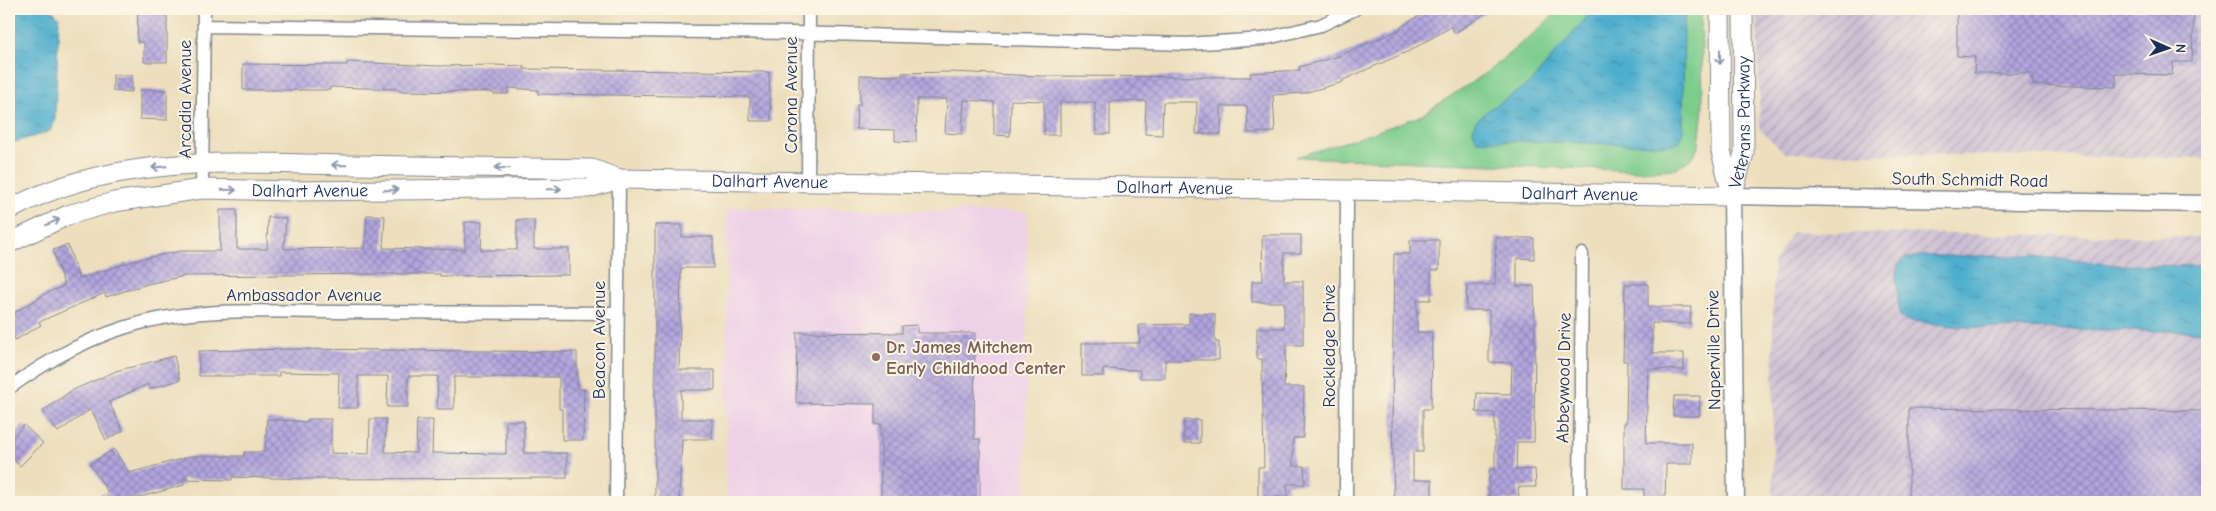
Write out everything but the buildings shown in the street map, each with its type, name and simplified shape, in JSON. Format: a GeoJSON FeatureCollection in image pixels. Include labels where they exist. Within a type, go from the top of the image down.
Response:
{"type":"FeatureCollection","features":[{"type":"Feature","properties":{"kind":"main road","name":"Veterans Parkway"},"geometry":{"type":"LineString","coordinates":[[1720,9],[1720,151],[1732,196]]}},
{"type":"Feature","properties":{"kind":"main road","name":"Veterans Parkway"},"geometry":{"type":"LineString","coordinates":[[1732,196],[1744,153],[1742,9]]}},
{"type":"Feature","properties":{"kind":"main road","name":"Dalhart Avenue"},"geometry":{"type":"LineString","coordinates":[[9,210],[24,202],[86,180],[134,169],[202,162],[592,169],[619,179]]}},
{"type":"Feature","properties":{"kind":"main road","name":"Dalhart Avenue"},"geometry":{"type":"LineString","coordinates":[[9,243],[68,215],[114,202],[202,189],[303,191],[589,188],[619,179],[1732,196]]}},
{"type":"Feature","properties":{"kind":"street","name":"Arcadia Avenue"},"geometry":{"type":"LineString","coordinates":[[202,189],[204,9]]}},
{"type":"Feature","properties":{"kind":"street","name":"Corona Avenue"},"geometry":{"type":"LineString","coordinates":[[808,182],[809,9]]}},
{"type":"Feature","properties":{"kind":"street"},"geometry":{"type":"LineString","coordinates":[[204,26],[808,33],[1187,44],[1262,39],[1321,25],[1355,9]]}},
{"type":"Feature","properties":{"kind":"street","name":"Beacon Avenue"},"geometry":{"type":"LineString","coordinates":[[616,502],[619,179]]}},
{"type":"Feature","properties":{"kind":"street","name":"Rockledge Drive"},"geometry":{"type":"LineString","coordinates":[[1346,502],[1347,190]]}},
{"type":"Feature","properties":{"kind":"street","name":"South Schmidt Road"},"geometry":{"type":"LineString","coordinates":[[1732,196],[2207,204]]}},
{"type":"Feature","properties":{"kind":"street","name":"Naperville Drive"},"geometry":{"type":"LineString","coordinates":[[1732,196],[1736,502]]}},
{"type":"Feature","properties":{"kind":"street","name":"Abbeywood Drive"},"geometry":{"type":"LineString","coordinates":[[1580,502],[1582,254]]}},
{"type":"Feature","properties":{"kind":"street","name":"Ambassador Avenue"},"geometry":{"type":"LineString","coordinates":[[9,388],[48,362],[88,341],[145,322],[197,314],[275,312],[617,313]]}},
{"type":"Feature","properties":{"kind":"shaded area"},"geometry":{"type":"Polygon","coordinates":[[[1757,9],[2207,9],[2207,158],[1785,153],[1760,130],[1757,9]]]}},
{"type":"Feature","properties":{"kind":"shaded area","name":"Dr. James Mitchem Early Childhood Center"},"geometry":{"type":"Polygon","coordinates":[[[727,208],[1027,212],[1026,502],[726,502],[727,208]]]}},
{"type":"Feature","properties":{"kind":"shaded area"},"geometry":{"type":"Polygon","coordinates":[[[1792,232],[2207,237],[2207,502],[1773,502],[1773,264],[1792,232]]]}},
{"type":"Feature","properties":{"kind":"green space"},"geometry":{"type":"Polygon","coordinates":[[[1559,9],[1701,9],[1703,108],[1699,145],[1693,157],[1676,169],[1639,171],[1296,157],[1420,116],[1486,73],[1541,27],[1559,9]]]}},
{"type":"Feature","properties":{"kind":"water"},"geometry":{"type":"Polygon","coordinates":[[[9,9],[51,9],[59,17],[55,119],[52,129],[48,132],[9,144],[9,9]]]}},
{"type":"Feature","properties":{"kind":"water"},"geometry":{"type":"Polygon","coordinates":[[[1594,9],[1684,9],[1683,131],[1679,143],[1665,145],[1477,140],[1473,131],[1475,122],[1487,111],[1530,83],[1594,9]]]}},
{"type":"Feature","properties":{"kind":"water"},"geometry":{"type":"Polygon","coordinates":[[[1923,256],[2035,256],[2116,265],[2207,266],[2207,332],[1961,327],[1905,320],[1900,316],[1896,277],[1898,265],[1906,258],[1923,256]]]}},
{"type":"Feature","properties":{"kind":"place","name":"Dr. James Mitchem Early Childhood Center"},"geometry":{"type":"Point","coordinates":[876,357]}}]}
